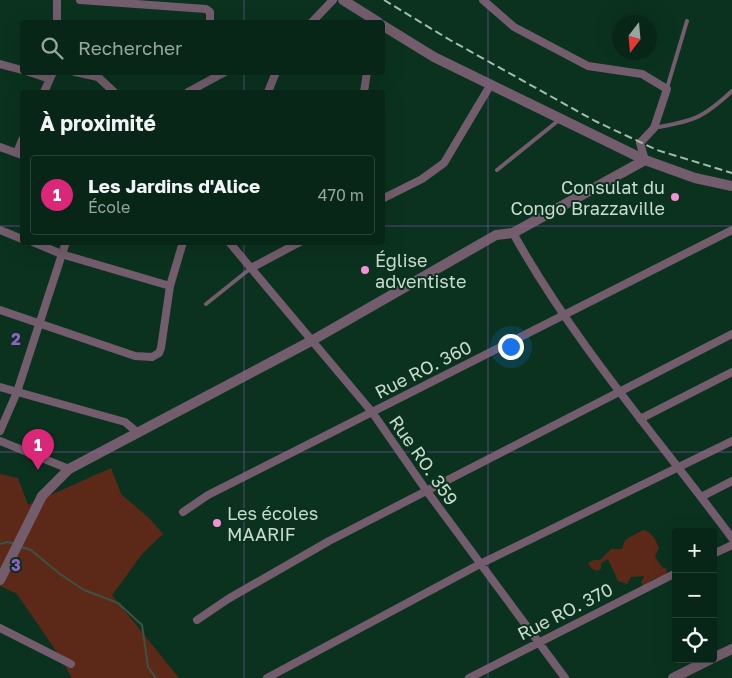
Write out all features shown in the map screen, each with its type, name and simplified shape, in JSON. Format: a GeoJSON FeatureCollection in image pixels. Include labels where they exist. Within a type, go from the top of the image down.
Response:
{"type":"FeatureCollection","features":[{"type":"Feature","properties":{"kind":"street"},"geometry":{"type":"LineString","coordinates":[[56,20],[57,0]]}},
{"type":"Feature","properties":{"kind":"street"},"geometry":{"type":"LineString","coordinates":[[80,0],[206,9],[210,12],[210,20]]}},
{"type":"Feature","properties":{"kind":"street"},"geometry":{"type":"LineString","coordinates":[[314,20],[333,0]]}},
{"type":"Feature","properties":{"kind":"street"},"geometry":{"type":"LineString","coordinates":[[343,0],[375,20]]}},
{"type":"Feature","properties":{"kind":"street"},"geometry":{"type":"LineString","coordinates":[[483,0],[514,27],[588,66],[642,74],[667,89],[654,128],[640,143],[645,160]]}},
{"type":"Feature","properties":{"kind":"street"},"geometry":{"type":"LineString","coordinates":[[385,27],[434,57],[645,160],[695,178],[732,186]]}},
{"type":"Feature","properties":{"kind":"street"},"geometry":{"type":"LineString","coordinates":[[0,64],[20,69]]}},
{"type":"Feature","properties":{"kind":"street"},"geometry":{"type":"LineString","coordinates":[[89,75],[98,77],[112,90]]}},
{"type":"Feature","properties":{"kind":"street"},"geometry":{"type":"LineString","coordinates":[[269,90],[275,75]]}},
{"type":"Feature","properties":{"kind":"street"},"geometry":{"type":"LineString","coordinates":[[364,90],[367,75]]}},
{"type":"Feature","properties":{"kind":"street"},"geometry":{"type":"LineString","coordinates":[[45,90],[52,76]]}},
{"type":"Feature","properties":{"kind":"street"},"geometry":{"type":"LineString","coordinates":[[191,90],[210,76]]}},
{"type":"Feature","properties":{"kind":"street"},"geometry":{"type":"LineString","coordinates":[[385,198],[422,179],[444,163],[491,84]]}},
{"type":"Feature","properties":{"kind":"street"},"geometry":{"type":"LineString","coordinates":[[0,147],[20,154]]}},
{"type":"Feature","properties":{"kind":"street"},"geometry":{"type":"LineString","coordinates":[[2,575],[28,527],[42,496],[69,469],[313,340],[496,235],[513,233],[645,160]]}},
{"type":"Feature","properties":{"kind":"street"},"geometry":{"type":"LineString","coordinates":[[0,230],[20,238]]}},
{"type":"Feature","properties":{"kind":"street","name":"Rue RO. 360"},"geometry":{"type":"LineString","coordinates":[[184,512],[208,495],[732,230]]}},
{"type":"Feature","properties":{"kind":"street"},"geometry":{"type":"LineString","coordinates":[[513,233],[536,275],[617,391],[679,467],[732,538]]}},
{"type":"Feature","properties":{"kind":"street"},"geometry":{"type":"LineString","coordinates":[[39,245],[61,254],[170,286]]}},
{"type":"Feature","properties":{"kind":"street"},"geometry":{"type":"LineString","coordinates":[[0,431],[17,392],[65,245]]}},
{"type":"Feature","properties":{"kind":"street"},"geometry":{"type":"LineString","coordinates":[[0,310],[134,356],[152,357],[159,354],[161,348],[170,286],[181,245]]}},
{"type":"Feature","properties":{"kind":"street","name":"Rue RO. 359"},"geometry":{"type":"LineString","coordinates":[[232,245],[372,412],[426,490],[565,678]]}},
{"type":"Feature","properties":{"kind":"street"},"geometry":{"type":"LineString","coordinates":[[251,268],[294,245]]}},
{"type":"Feature","properties":{"kind":"street"},"geometry":{"type":"LineString","coordinates":[[197,620],[228,599],[312,550],[617,391],[732,334]]}},
{"type":"Feature","properties":{"kind":"street"},"geometry":{"type":"LineString","coordinates":[[640,418],[732,372]]}},
{"type":"Feature","properties":{"kind":"street"},"geometry":{"type":"LineString","coordinates":[[0,387],[125,422],[138,433]]}},
{"type":"Feature","properties":{"kind":"street"},"geometry":{"type":"LineString","coordinates":[[0,441],[69,469]]}},
{"type":"Feature","properties":{"kind":"street"},"geometry":{"type":"LineString","coordinates":[[267,678],[480,564],[732,441]]}},
{"type":"Feature","properties":{"kind":"street"},"geometry":{"type":"LineString","coordinates":[[701,497],[732,481]]}},
{"type":"Feature","properties":{"kind":"street"},"geometry":{"type":"LineString","coordinates":[[717,552],[732,545]]}},
{"type":"Feature","properties":{"kind":"street","name":"Rue RO. 370"},"geometry":{"type":"LineString","coordinates":[[469,678],[672,575]]}},
{"type":"Feature","properties":{"kind":"street"},"geometry":{"type":"LineString","coordinates":[[0,628],[71,664]]}},
{"type":"Feature","properties":{"kind":"street"},"geometry":{"type":"LineString","coordinates":[[717,656],[732,649]]}},
{"type":"Feature","properties":{"kind":"street"},"geometry":{"type":"LineString","coordinates":[[673,678],[704,663]]}},
{"type":"Feature","properties":{"kind":"lane"},"geometry":{"type":"LineString","coordinates":[[667,89],[687,21]]}},
{"type":"Feature","properties":{"kind":"lane"},"geometry":{"type":"LineString","coordinates":[[654,128],[688,122],[710,112],[732,91]]}},
{"type":"Feature","properties":{"kind":"lane"},"geometry":{"type":"LineString","coordinates":[[496,170],[561,119]]}},
{"type":"Feature","properties":{"kind":"lane"},"geometry":{"type":"LineString","coordinates":[[206,304],[251,268]]}},
{"type":"Feature","properties":{"kind":"shaded area"},"geometry":{"type":"Polygon","coordinates":[[[111,468],[121,494],[150,519],[163,534],[143,553],[112,595],[179,678],[72,678],[17,594],[0,586],[0,474],[18,478],[28,505],[111,468]]]}},
{"type":"Feature","properties":{"kind":"shaded area"},"geometry":{"type":"Polygon","coordinates":[[[643,530],[651,534],[659,548],[655,557],[662,567],[667,569],[666,576],[654,579],[644,586],[641,583],[644,576],[631,577],[627,584],[618,581],[608,559],[601,563],[601,569],[597,571],[591,568],[588,563],[600,560],[611,549],[622,549],[625,540],[643,530]]]}},
{"type":"Feature","properties":{"kind":"waterway"},"geometry":{"type":"LineString","coordinates":[[0,544],[8,542],[15,544]]}},
{"type":"Feature","properties":{"kind":"waterway"},"geometry":{"type":"LineString","coordinates":[[21,547],[31,550],[60,574],[84,590],[118,603],[142,625],[148,667],[156,678]]}},
{"type":"Feature","properties":{"kind":"railway"},"geometry":{"type":"LineString","coordinates":[[384,0],[450,40],[595,121],[657,150],[732,173]]}},
{"type":"Feature","properties":{"kind":"place","name":"Consulat du Congo Brazzaville"},"geometry":{"type":"Point","coordinates":[675,197]}},
{"type":"Feature","properties":{"kind":"place","name":"Église adventiste"},"geometry":{"type":"Point","coordinates":[365,270]}},
{"type":"Feature","properties":{"kind":"place","name":"Les Jardins d'Alice"},"geometry":{"type":"Point","coordinates":[38,470]}},
{"type":"Feature","properties":{"kind":"place","name":"Les écoles MAARIF"},"geometry":{"type":"Point","coordinates":[217,523]}}]}
